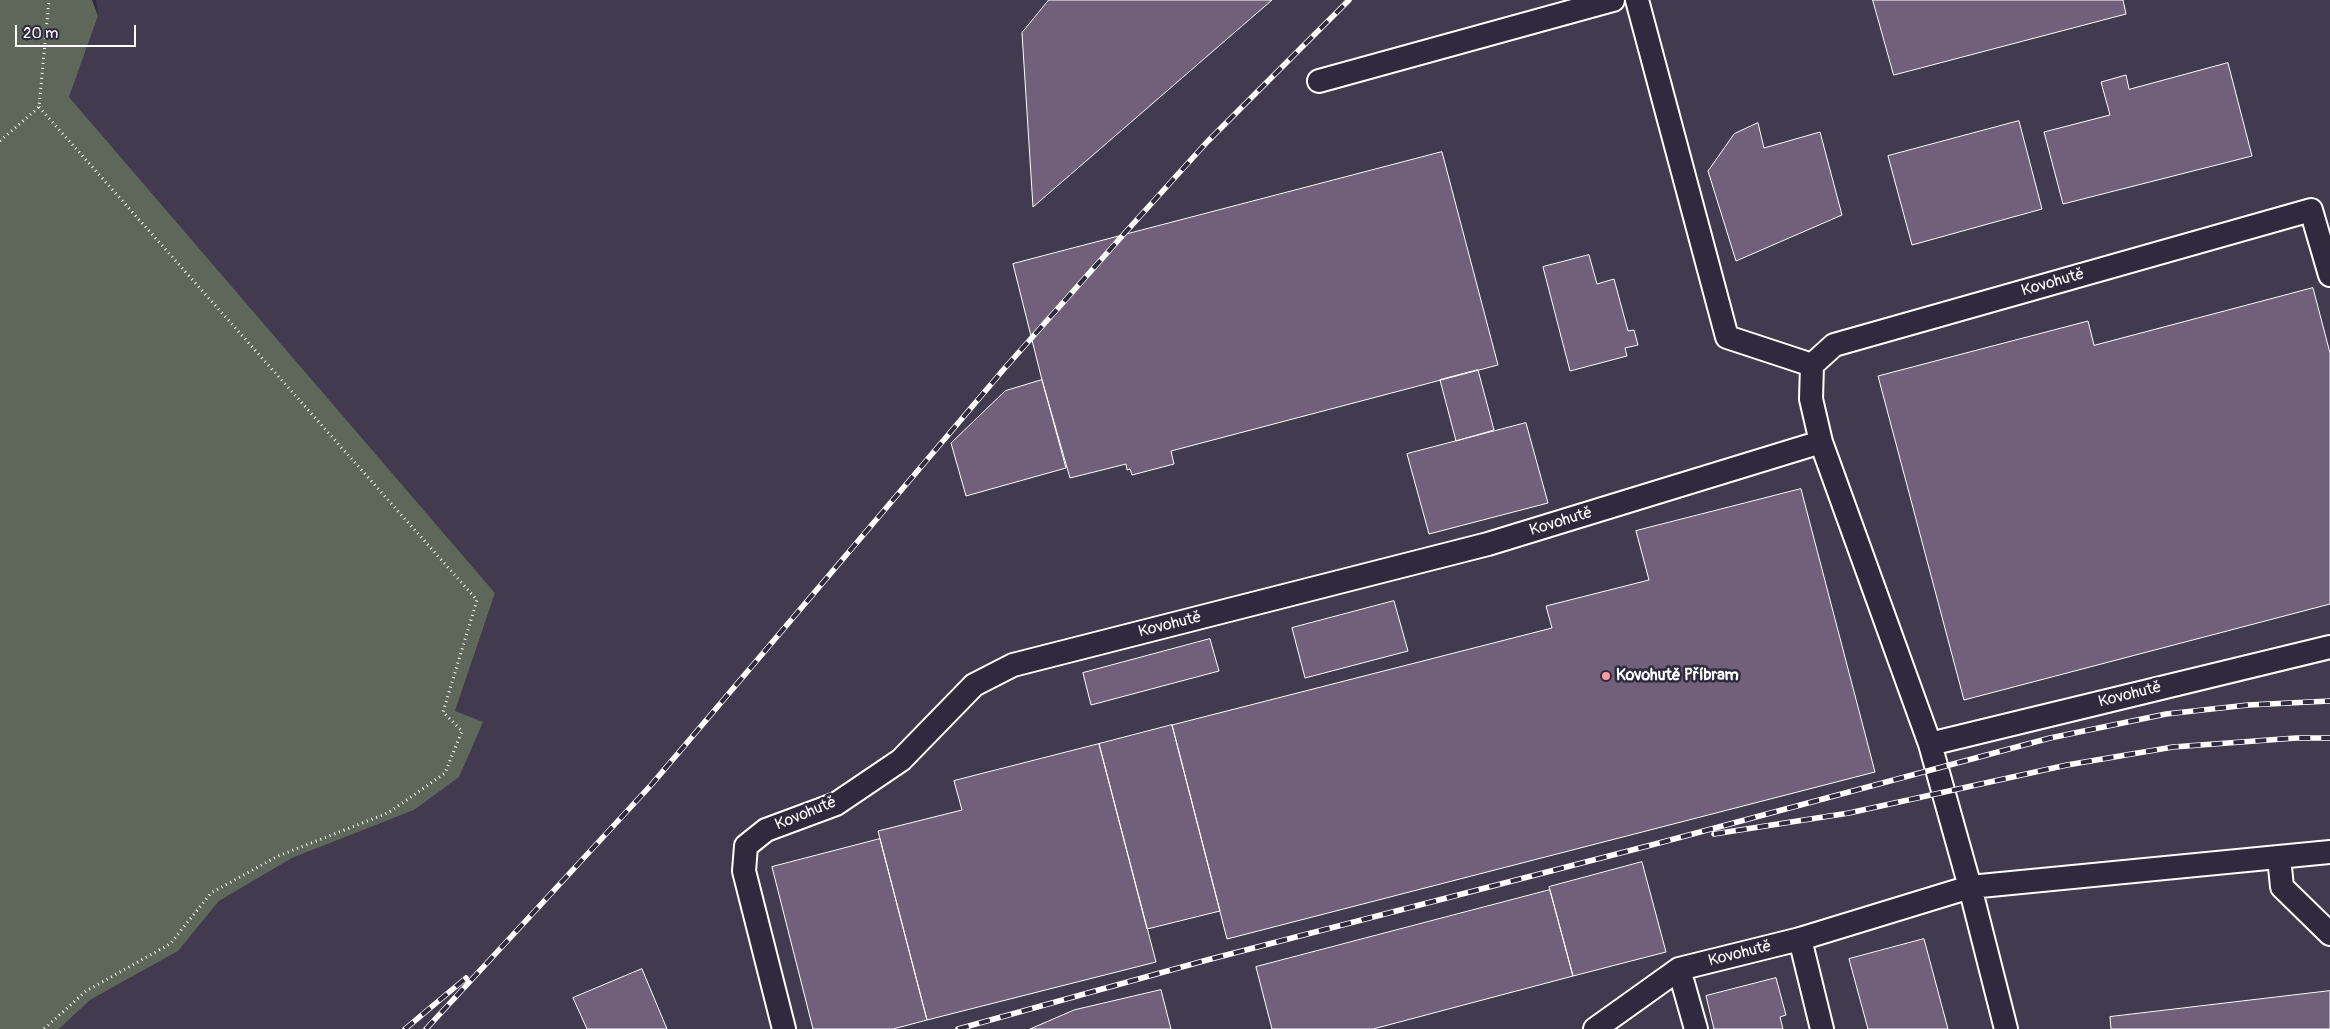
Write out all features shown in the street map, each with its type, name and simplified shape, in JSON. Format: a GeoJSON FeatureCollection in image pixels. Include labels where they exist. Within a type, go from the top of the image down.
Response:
{"type":"FeatureCollection","features":[{"type":"Feature","properties":{"kind":"lane"},"geometry":{"type":"LineString","coordinates":[[1319,80],[1613,0]]}},
{"type":"Feature","properties":{"kind":"lane"},"geometry":{"type":"LineString","coordinates":[[1637,0],[1727,337],[1812,365],[1811,399],[1822,442],[1930,744],[1970,888],[2006,1029]]}},
{"type":"Feature","properties":{"kind":"lane","name":"Kovohutě"},"geometry":{"type":"LineString","coordinates":[[1812,365],[1834,345],[2311,210],[2330,275]]}},
{"type":"Feature","properties":{"kind":"lane","name":"Kovohutě"},"geometry":{"type":"LineString","coordinates":[[784,1029],[744,871],[746,846],[766,830],[836,804],[901,760],[974,685],[1013,665],[1488,544],[1822,442]]}},
{"type":"Feature","properties":{"kind":"lane","name":"Kovohutě"},"geometry":{"type":"LineString","coordinates":[[1930,744],[2330,647]]}},
{"type":"Feature","properties":{"kind":"lane","name":"Kovohutě"},"geometry":{"type":"LineString","coordinates":[[1595,1029],[1679,969],[1800,939],[1970,888],[2330,852]]}},
{"type":"Feature","properties":{"kind":"lane"},"geometry":{"type":"LineString","coordinates":[[2279,857],[2282,886],[2330,934]]}},
{"type":"Feature","properties":{"kind":"lane"},"geometry":{"type":"LineString","coordinates":[[1800,939],[1822,1029]]}},
{"type":"Feature","properties":{"kind":"lane"},"geometry":{"type":"LineString","coordinates":[[1679,969],[1696,1029]]}},
{"type":"Feature","properties":{"kind":"path"},"geometry":{"type":"LineString","coordinates":[[0,141],[39,107],[49,0]]}},
{"type":"Feature","properties":{"kind":"path"},"geometry":{"type":"LineString","coordinates":[[39,107],[478,600],[443,712],[462,731],[444,773],[388,813],[278,856],[210,893],[170,944],[86,991],[44,1029]]}},
{"type":"Feature","properties":{"kind":"shaded area"},"geometry":{"type":"Polygon","coordinates":[[[96,0],[2330,0],[2330,1029],[59,1029],[90,1000],[178,951],[219,901],[292,858],[414,810],[455,711],[495,593],[69,97],[98,16],[96,0]]]}},
{"type":"Feature","properties":{"kind":"green space"},"geometry":{"type":"Polygon","coordinates":[[[0,0],[92,0],[98,16],[69,97],[495,593],[455,711],[483,722],[459,777],[414,810],[292,858],[219,901],[178,951],[90,1000],[59,1029],[0,1029],[0,0]]]}},
{"type":"Feature","properties":{"kind":"building"},"geometry":{"type":"Polygon","coordinates":[[[1049,0],[1272,0],[1033,207],[1022,33],[1049,0]]]}},
{"type":"Feature","properties":{"kind":"building"},"geometry":{"type":"Polygon","coordinates":[[[1873,0],[2123,0],[2126,14],[1894,75],[1873,0]]]}},
{"type":"Feature","properties":{"kind":"building"},"geometry":{"type":"Polygon","coordinates":[[[2228,63],[2252,156],[2063,204],[2044,132],[2110,115],[2101,82],[2126,75],[2129,89],[2228,63]]]}},
{"type":"Feature","properties":{"kind":"building"},"geometry":{"type":"Polygon","coordinates":[[[2019,121],[2042,209],[1912,245],[1888,156],[2019,121]]]}},
{"type":"Feature","properties":{"kind":"building"},"geometry":{"type":"Polygon","coordinates":[[[1758,123],[1764,148],[1820,132],[1842,215],[1736,261],[1708,171],[1734,134],[1758,123]]]}},
{"type":"Feature","properties":{"kind":"building"},"geometry":{"type":"Polygon","coordinates":[[[1442,152],[1498,365],[1171,451],[1174,464],[1132,475],[1130,469],[1127,470],[1126,464],[1070,478],[1042,380],[1013,264],[1442,152]]]}},
{"type":"Feature","properties":{"kind":"building"},"geometry":{"type":"Polygon","coordinates":[[[1589,255],[1597,284],[1614,279],[1628,331],[1634,330],[1638,345],[1625,348],[1627,356],[1570,371],[1543,267],[1589,255]]]}},
{"type":"Feature","properties":{"kind":"building"},"geometry":{"type":"Polygon","coordinates":[[[2313,288],[2330,353],[2330,604],[1964,700],[1878,376],[2088,321],[2094,345],[2313,288]]]}},
{"type":"Feature","properties":{"kind":"building"},"geometry":{"type":"Polygon","coordinates":[[[1478,370],[1494,430],[1456,441],[1440,380],[1478,370]]]}},
{"type":"Feature","properties":{"kind":"building"},"geometry":{"type":"Polygon","coordinates":[[[1042,380],[1066,468],[966,496],[951,443],[1005,391],[1042,380]]]}},
{"type":"Feature","properties":{"kind":"building"},"geometry":{"type":"Polygon","coordinates":[[[1526,423],[1548,503],[1429,534],[1407,454],[1526,423]]]}},
{"type":"Feature","properties":{"kind":"building","name":"Kovohutě Příbram"},"geometry":{"type":"Polygon","coordinates":[[[1801,489],[1875,772],[1227,939],[1172,725],[1552,628],[1546,606],[1649,580],[1636,531],[1801,489]]]}},
{"type":"Feature","properties":{"kind":"building"},"geometry":{"type":"Polygon","coordinates":[[[1394,601],[1408,651],[1305,678],[1292,628],[1394,601]]]}},
{"type":"Feature","properties":{"kind":"building"},"geometry":{"type":"Polygon","coordinates":[[[1210,639],[1219,671],[1091,705],[1083,673],[1210,639]]]}},
{"type":"Feature","properties":{"kind":"building"},"geometry":{"type":"Polygon","coordinates":[[[1172,725],[1220,911],[1147,929],[1099,744],[1172,725]]]}},
{"type":"Feature","properties":{"kind":"building"},"geometry":{"type":"Polygon","coordinates":[[[1099,744],[1156,962],[927,1020],[878,831],[962,810],[954,781],[1099,744]]]}},
{"type":"Feature","properties":{"kind":"building"},"geometry":{"type":"Polygon","coordinates":[[[880,839],[927,1020],[893,1029],[813,1029],[772,867],[880,839]]]}},
{"type":"Feature","properties":{"kind":"building"},"geometry":{"type":"Polygon","coordinates":[[[1642,862],[1666,952],[1573,976],[1549,887],[1642,862]]]}},
{"type":"Feature","properties":{"kind":"building"},"geometry":{"type":"Polygon","coordinates":[[[1550,890],[1573,976],[1373,1029],[1272,1029],[1256,967],[1550,890]]]}},
{"type":"Feature","properties":{"kind":"building"},"geometry":{"type":"Polygon","coordinates":[[[1924,939],[1948,1029],[1868,1029],[1849,959],[1924,939]]]}},
{"type":"Feature","properties":{"kind":"building"},"geometry":{"type":"Polygon","coordinates":[[[642,969],[667,1029],[587,1029],[573,998],[642,969]]]}},
{"type":"Feature","properties":{"kind":"building"},"geometry":{"type":"Polygon","coordinates":[[[1776,978],[1786,1015],[1780,1017],[1783,1029],[1714,1029],[1706,996],[1776,978]]]}},
{"type":"Feature","properties":{"kind":"building"},"geometry":{"type":"Polygon","coordinates":[[[1161,990],[1171,1029],[1030,1029],[1074,1010],[1161,990]]]}},
{"type":"Feature","properties":{"kind":"building"},"geometry":{"type":"Polygon","coordinates":[[[2330,991],[2330,1029],[2111,1029],[2110,1017],[2330,991]]]}},
{"type":"Feature","properties":{"kind":"railway"},"geometry":{"type":"LineString","coordinates":[[426,1029],[652,784],[1004,369],[1123,235],[1207,142],[1349,0]]}},
{"type":"Feature","properties":{"kind":"railway"},"geometry":{"type":"LineString","coordinates":[[958,1029],[1207,960],[1659,843],[2050,738],[2166,714],[2248,705],[2330,701]]}},
{"type":"Feature","properties":{"kind":"railway"},"geometry":{"type":"LineString","coordinates":[[1714,834],[1849,813],[2067,765],[2173,747],[2296,738],[2330,738]]}},
{"type":"Feature","properties":{"kind":"railway"},"geometry":{"type":"LineString","coordinates":[[405,1029],[466,978]]}},
{"type":"Feature","properties":{"kind":"place","name":"Kovohutě Příbram"},"geometry":{"type":"Point","coordinates":[1606,676]}}]}
